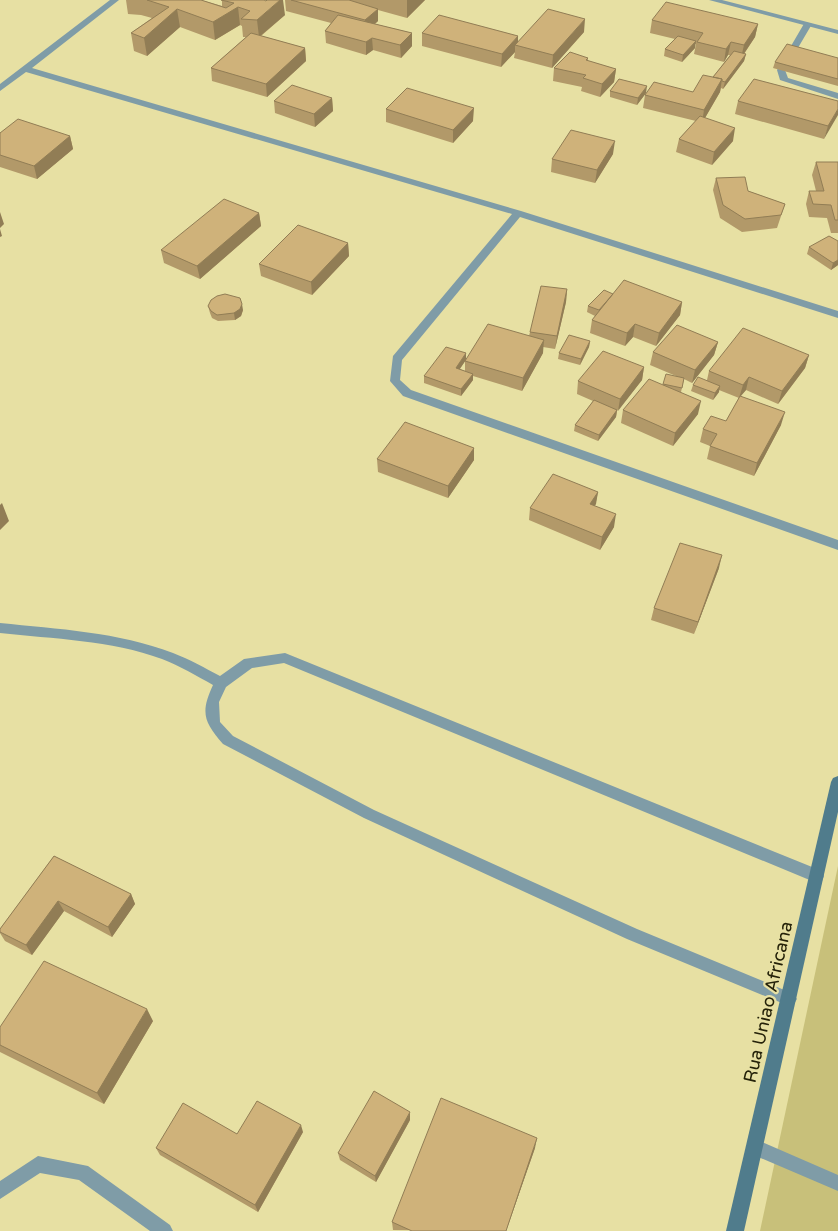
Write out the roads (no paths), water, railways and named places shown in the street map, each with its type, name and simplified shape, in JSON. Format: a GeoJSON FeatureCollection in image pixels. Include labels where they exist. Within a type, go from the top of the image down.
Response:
{"type":"FeatureCollection","features":[{"type":"Feature","properties":{"kind":"main road","name":"Rua Uniao Africana"},"geometry":{"type":"LineString","coordinates":[[735,1231],[817,876],[834,819],[838,782]]}},
{"type":"Feature","properties":{"kind":"street"},"geometry":{"type":"LineString","coordinates":[[0,88],[115,0]]}},
{"type":"Feature","properties":{"kind":"street"},"geometry":{"type":"LineString","coordinates":[[713,0],[838,32]]}},
{"type":"Feature","properties":{"kind":"street"},"geometry":{"type":"LineString","coordinates":[[808,24],[781,70],[784,80],[838,96]]}},
{"type":"Feature","properties":{"kind":"street"},"geometry":{"type":"LineString","coordinates":[[26,69],[518,213],[838,315]]}},
{"type":"Feature","properties":{"kind":"street"},"geometry":{"type":"LineString","coordinates":[[518,213],[397,359],[395,380],[407,392],[432,402],[838,545]]}},
{"type":"Feature","properties":{"kind":"street"},"geometry":{"type":"LineString","coordinates":[[0,628],[105,641],[160,653],[195,668],[221,683]]}},
{"type":"Feature","properties":{"kind":"street"},"geometry":{"type":"LineString","coordinates":[[789,999],[632,934],[369,814],[228,740],[214,724],[212,702],[221,683],[249,664],[285,658],[817,876]]}},
{"type":"Feature","properties":{"kind":"street"},"geometry":{"type":"LineString","coordinates":[[755,1147],[838,1183]]}},
{"type":"Feature","properties":{"kind":"street"},"geometry":{"type":"LineString","coordinates":[[0,1191],[38,1164],[82,1172],[164,1231]]}}]}
